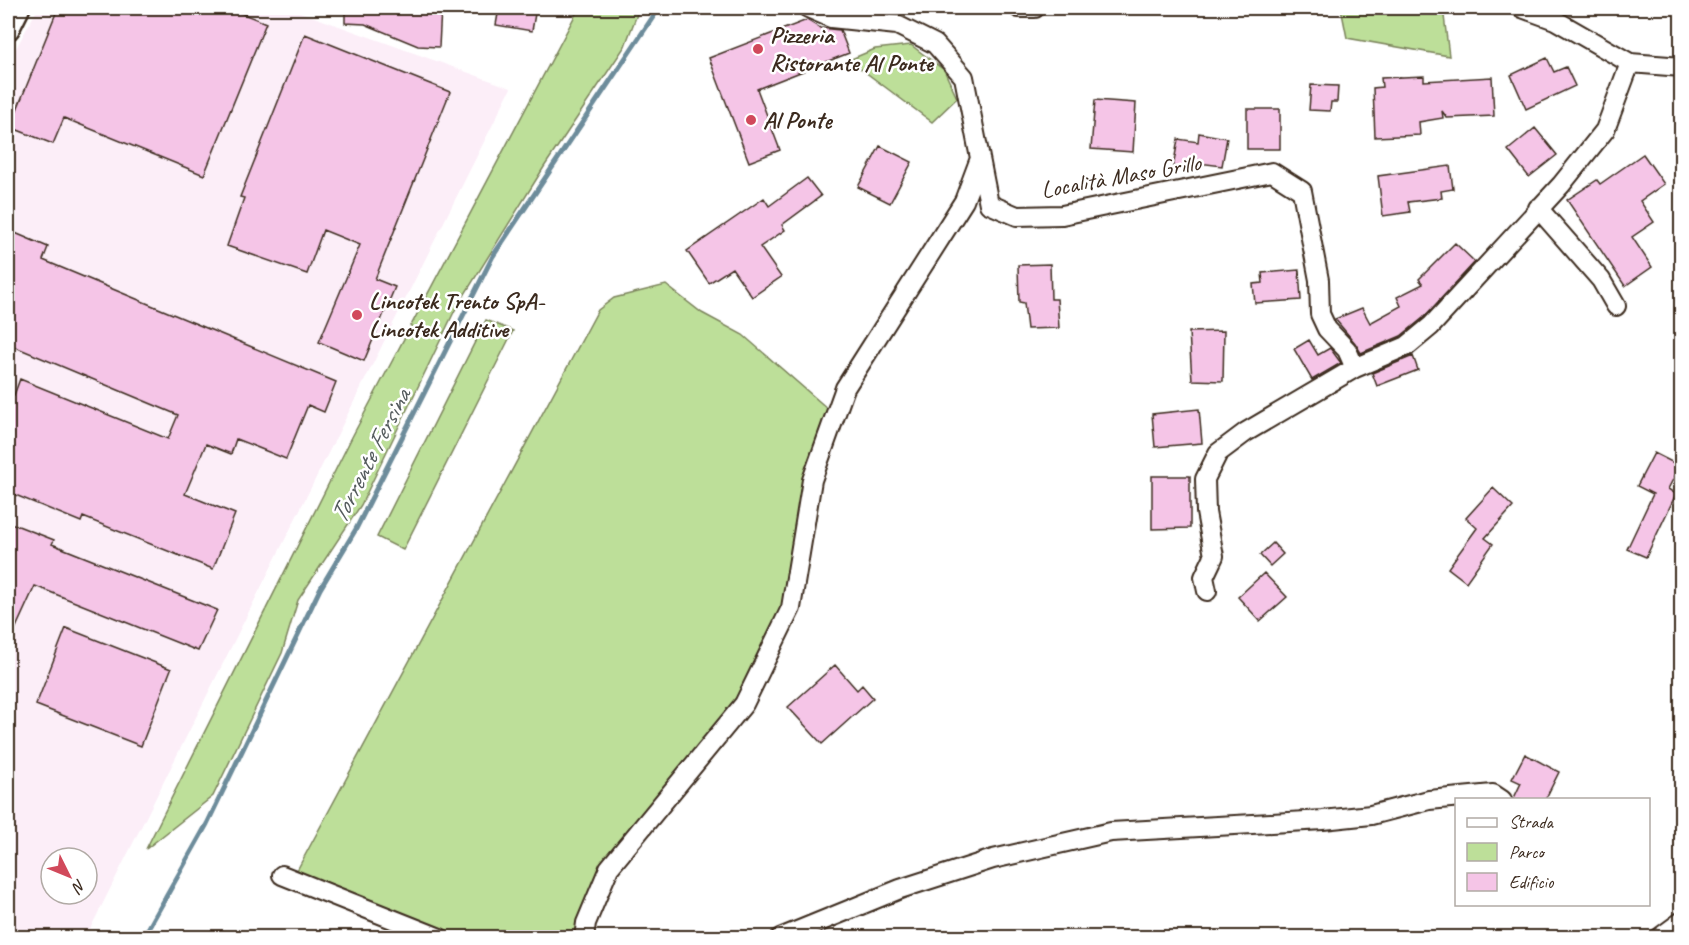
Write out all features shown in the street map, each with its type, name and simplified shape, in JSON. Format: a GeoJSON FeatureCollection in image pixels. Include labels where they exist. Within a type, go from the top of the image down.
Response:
{"type":"FeatureCollection","features":[{"type":"Feature","properties":{"kind":"street"},"geometry":{"type":"LineString","coordinates":[[8,28],[18,8]]}},
{"type":"Feature","properties":{"kind":"street","name":"Località Maso Grillo"},"geometry":{"type":"LineString","coordinates":[[808,8],[831,18],[897,25],[935,45],[964,77],[989,204],[1017,216],[1062,215],[1272,172],[1302,191],[1319,280],[1320,314],[1327,329],[1347,350],[1355,368]]}},
{"type":"Feature","properties":{"kind":"street"},"geometry":{"type":"LineString","coordinates":[[1019,8],[1035,8]]}},
{"type":"Feature","properties":{"kind":"street"},"geometry":{"type":"LineString","coordinates":[[1522,8],[1555,20],[1630,63],[1682,67]]}},
{"type":"Feature","properties":{"kind":"street"},"geometry":{"type":"LineString","coordinates":[[1207,591],[1204,577],[1214,556],[1206,512],[1205,479],[1218,453],[1246,432],[1355,368],[1407,346],[1431,326],[1561,185],[1605,130],[1630,63]]}},
{"type":"Feature","properties":{"kind":"street"},"geometry":{"type":"LineString","coordinates":[[584,938],[586,923],[609,868],[744,704],[791,608],[812,480],[845,388],[964,201],[979,161]]}},
{"type":"Feature","properties":{"kind":"street"},"geometry":{"type":"LineString","coordinates":[[1538,208],[1601,279],[1616,306]]}},
{"type":"Feature","properties":{"kind":"street"},"geometry":{"type":"LineString","coordinates":[[780,938],[900,889],[993,859],[1111,832],[1323,820],[1371,815],[1429,800],[1493,794],[1499,798]]}},
{"type":"Feature","properties":{"kind":"street"},"geometry":{"type":"LineString","coordinates":[[282,875],[440,938]]}},
{"type":"Feature","properties":{"kind":"street"},"geometry":{"type":"LineString","coordinates":[[1659,938],[1682,921]]}},
{"type":"Feature","properties":{"kind":"shaded area"},"geometry":{"type":"Polygon","coordinates":[[[38,8],[289,8],[511,88],[86,937],[8,938],[8,63],[38,8]]]}},
{"type":"Feature","properties":{"kind":"green space"},"geometry":{"type":"Polygon","coordinates":[[[579,8],[639,9],[625,46],[544,167],[455,310],[361,505],[298,600],[282,653],[213,796],[146,849],[352,437],[579,8]]]}},
{"type":"Feature","properties":{"kind":"green space"},"geometry":{"type":"Polygon","coordinates":[[[1341,8],[1443,8],[1449,56],[1347,38],[1341,8]]]}},
{"type":"Feature","properties":{"kind":"green space"},"geometry":{"type":"Polygon","coordinates":[[[911,45],[944,70],[957,98],[932,122],[849,60],[875,49],[911,45]]]}},
{"type":"Feature","properties":{"kind":"green space"},"geometry":{"type":"Polygon","coordinates":[[[666,285],[702,313],[743,335],[828,409],[787,606],[740,700],[626,842],[598,869],[581,937],[450,937],[295,874],[598,310],[614,298],[666,285]]]}},
{"type":"Feature","properties":{"kind":"green space"},"geometry":{"type":"Polygon","coordinates":[[[486,320],[513,331],[403,550],[377,537],[486,320]]]}},
{"type":"Feature","properties":{"kind":"building"},"geometry":{"type":"Polygon","coordinates":[[[58,8],[228,8],[266,23],[204,175],[64,118],[53,144],[10,127],[58,8]]]}},
{"type":"Feature","properties":{"kind":"building"},"geometry":{"type":"Polygon","coordinates":[[[345,8],[441,8],[439,47],[418,46],[365,24],[345,23],[345,8]]]}},
{"type":"Feature","properties":{"kind":"building"},"geometry":{"type":"Polygon","coordinates":[[[499,8],[536,8],[532,31],[496,25],[499,8]]]}},
{"type":"Feature","properties":{"kind":"building","name":"Al Ponte"},"geometry":{"type":"Polygon","coordinates":[[[807,20],[820,28],[840,30],[849,53],[757,89],[780,150],[749,162],[709,58],[807,20]]]}},
{"type":"Feature","properties":{"kind":"building"},"geometry":{"type":"Polygon","coordinates":[[[305,34],[450,92],[375,279],[395,287],[364,361],[319,342],[360,245],[323,230],[307,274],[227,246],[244,198],[240,197],[305,34]]]}},
{"type":"Feature","properties":{"kind":"building"},"geometry":{"type":"Polygon","coordinates":[[[1547,58],[1554,72],[1566,67],[1575,86],[1526,109],[1511,75],[1547,58]]]}},
{"type":"Feature","properties":{"kind":"building"},"geometry":{"type":"Polygon","coordinates":[[[1424,76],[1424,81],[1492,77],[1494,116],[1447,118],[1442,111],[1443,118],[1419,122],[1420,135],[1375,137],[1373,88],[1382,87],[1381,78],[1424,76]]]}},
{"type":"Feature","properties":{"kind":"building"},"geometry":{"type":"Polygon","coordinates":[[[1311,85],[1338,86],[1337,102],[1331,102],[1330,111],[1309,110],[1311,85]]]}},
{"type":"Feature","properties":{"kind":"building"},"geometry":{"type":"Polygon","coordinates":[[[1095,100],[1136,103],[1133,152],[1091,149],[1095,100]]]}},
{"type":"Feature","properties":{"kind":"building"},"geometry":{"type":"Polygon","coordinates":[[[1247,109],[1280,109],[1280,149],[1247,149],[1247,109]]]}},
{"type":"Feature","properties":{"kind":"building"},"geometry":{"type":"Polygon","coordinates":[[[1535,128],[1557,155],[1529,177],[1508,150],[1535,128]]]}},
{"type":"Feature","properties":{"kind":"building"},"geometry":{"type":"Polygon","coordinates":[[[1199,133],[1227,138],[1222,166],[1199,163],[1197,171],[1173,168],[1178,139],[1198,142],[1199,133]]]}},
{"type":"Feature","properties":{"kind":"building"},"geometry":{"type":"Polygon","coordinates":[[[880,146],[912,162],[890,203],[858,187],[880,146]]]}},
{"type":"Feature","properties":{"kind":"building"},"geometry":{"type":"Polygon","coordinates":[[[1643,154],[1664,184],[1640,201],[1654,222],[1632,237],[1652,267],[1625,286],[1567,200],[1597,180],[1600,184],[1643,154]]]}},
{"type":"Feature","properties":{"kind":"building"},"geometry":{"type":"Polygon","coordinates":[[[1450,166],[1453,189],[1441,191],[1442,198],[1408,202],[1410,212],[1383,216],[1378,176],[1450,166]]]}},
{"type":"Feature","properties":{"kind":"building"},"geometry":{"type":"Polygon","coordinates":[[[807,178],[821,196],[782,225],[785,230],[760,247],[781,277],[752,297],[732,268],[709,283],[687,251],[764,198],[769,206],[807,178]]]}},
{"type":"Feature","properties":{"kind":"building"},"geometry":{"type":"Polygon","coordinates":[[[8,230],[48,247],[43,260],[336,382],[324,412],[308,405],[286,459],[236,439],[231,454],[206,444],[185,494],[235,514],[213,569],[83,517],[81,522],[8,492],[8,392],[14,395],[20,379],[168,439],[178,415],[8,344],[8,230]]]}},
{"type":"Feature","properties":{"kind":"building"},"geometry":{"type":"Polygon","coordinates":[[[1455,243],[1475,262],[1423,318],[1401,336],[1361,353],[1335,319],[1362,308],[1370,323],[1401,306],[1397,297],[1423,284],[1419,279],[1455,243]]]}},
{"type":"Feature","properties":{"kind":"building"},"geometry":{"type":"Polygon","coordinates":[[[1050,264],[1051,299],[1057,299],[1059,328],[1027,329],[1024,303],[1019,302],[1018,265],[1050,264]]]}},
{"type":"Feature","properties":{"kind":"building"},"geometry":{"type":"Polygon","coordinates":[[[1299,270],[1301,300],[1255,303],[1253,284],[1263,283],[1262,273],[1299,270]]]}},
{"type":"Feature","properties":{"kind":"building"},"geometry":{"type":"Polygon","coordinates":[[[1224,331],[1223,381],[1192,380],[1189,332],[1224,331]]]}},
{"type":"Feature","properties":{"kind":"building"},"geometry":{"type":"Polygon","coordinates":[[[1309,340],[1318,355],[1330,348],[1341,363],[1312,380],[1294,349],[1309,340]]]}},
{"type":"Feature","properties":{"kind":"building"},"geometry":{"type":"Polygon","coordinates":[[[1413,356],[1418,370],[1377,386],[1372,373],[1413,356]]]}},
{"type":"Feature","properties":{"kind":"building"},"geometry":{"type":"Polygon","coordinates":[[[1199,409],[1202,443],[1155,447],[1152,414],[1199,409]]]}},
{"type":"Feature","properties":{"kind":"building"},"geometry":{"type":"Polygon","coordinates":[[[1654,453],[1680,466],[1668,489],[1676,494],[1646,557],[1627,549],[1653,494],[1637,486],[1654,453]]]}},
{"type":"Feature","properties":{"kind":"building"},"geometry":{"type":"Polygon","coordinates":[[[1152,476],[1190,476],[1190,528],[1152,529],[1152,476]]]}},
{"type":"Feature","properties":{"kind":"building"},"geometry":{"type":"Polygon","coordinates":[[[1493,488],[1513,507],[1485,538],[1493,544],[1466,582],[1448,568],[1477,528],[1466,518],[1493,488]]]}},
{"type":"Feature","properties":{"kind":"building"},"geometry":{"type":"Polygon","coordinates":[[[8,522],[54,540],[52,544],[217,610],[198,651],[35,586],[8,645],[8,522]]]}},
{"type":"Feature","properties":{"kind":"building"},"geometry":{"type":"Polygon","coordinates":[[[1273,543],[1283,554],[1270,566],[1260,555],[1273,543]]]}},
{"type":"Feature","properties":{"kind":"building"},"geometry":{"type":"Polygon","coordinates":[[[1264,573],[1287,597],[1260,621],[1238,597],[1264,573]]]}},
{"type":"Feature","properties":{"kind":"building"},"geometry":{"type":"Polygon","coordinates":[[[66,628],[171,669],[141,746],[36,705],[66,628]]]}},
{"type":"Feature","properties":{"kind":"building"},"geometry":{"type":"Polygon","coordinates":[[[835,665],[857,690],[862,685],[873,698],[822,744],[788,707],[835,665]]]}},
{"type":"Feature","properties":{"kind":"building"},"geometry":{"type":"Polygon","coordinates":[[[1525,754],[1559,772],[1546,798],[1514,798],[1521,783],[1512,779],[1525,754]]]}},
{"type":"Feature","properties":{"kind":"waterway","name":"Torrente Fersina"},"geometry":{"type":"LineString","coordinates":[[143,938],[207,824],[320,589],[356,529],[493,256],[659,8]]}},
{"type":"Feature","properties":{"kind":"place","name":"Pizzeria Ristorante Al Ponte"},"geometry":{"type":"Point","coordinates":[758,49]}},
{"type":"Feature","properties":{"kind":"place","name":"Al Ponte"},"geometry":{"type":"Point","coordinates":[751,120]}},
{"type":"Feature","properties":{"kind":"place","name":"Lincotek Trento SpA- Lincotek Additive"},"geometry":{"type":"Point","coordinates":[357,315]}}]}
